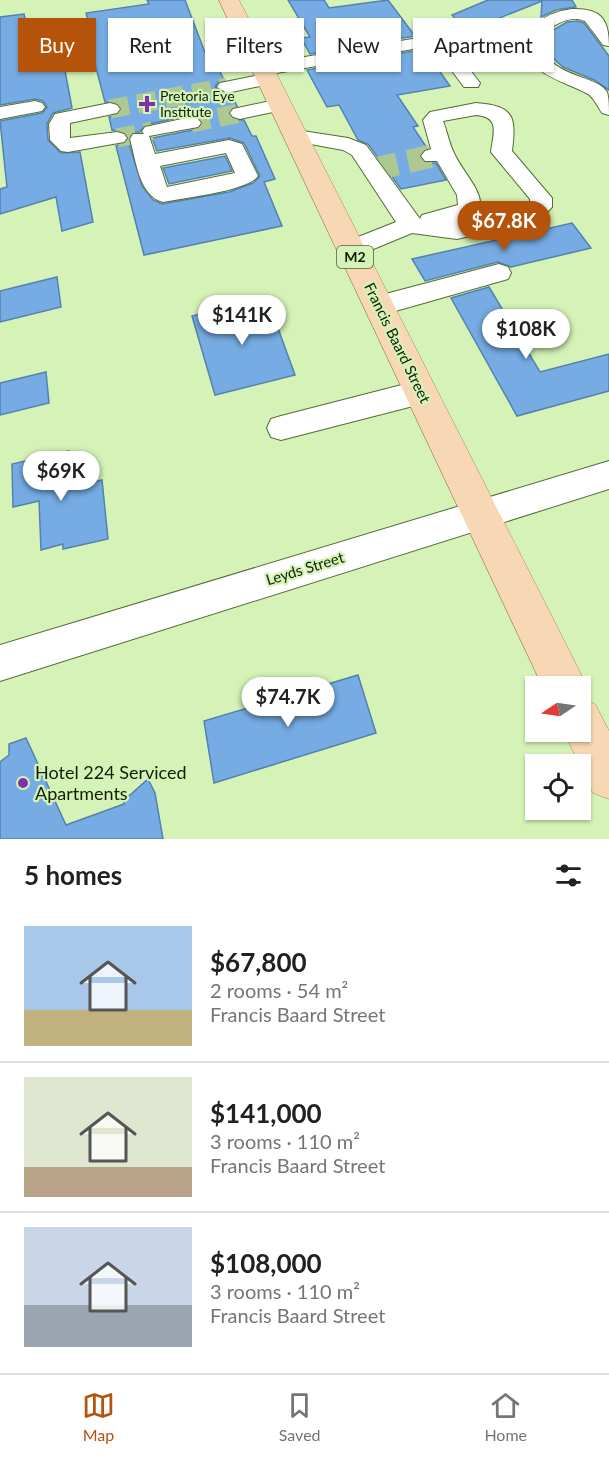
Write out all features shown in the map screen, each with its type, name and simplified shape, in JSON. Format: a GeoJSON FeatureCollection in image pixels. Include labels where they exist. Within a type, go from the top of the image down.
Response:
{"type":"FeatureCollection","features":[{"type":"Feature","properties":{"kind":"main road","name":"Francis Baard Street"},"geometry":{"type":"LineString","coordinates":[[229,0],[560,676]]}},
{"type":"Feature","properties":{"kind":"main road"},"geometry":{"type":"LineString","coordinates":[[591,741],[609,777]]}},
{"type":"Feature","properties":{"kind":"street"},"geometry":{"type":"LineString","coordinates":[[555,6],[597,0]]}},
{"type":"Feature","properties":{"kind":"street"},"geometry":{"type":"LineString","coordinates":[[609,41],[596,21],[581,14],[563,15],[550,21],[538,28],[532,37],[533,50],[548,69],[581,87],[597,91],[609,110]]}},
{"type":"Feature","properties":{"kind":"street"},"geometry":{"type":"LineString","coordinates":[[228,87],[265,75],[430,41],[441,44],[471,83]]}},
{"type":"Feature","properties":{"kind":"street"},"geometry":{"type":"LineString","coordinates":[[240,113],[280,105]]}},
{"type":"Feature","properties":{"kind":"street"},"geometry":{"type":"LineString","coordinates":[[0,113],[35,106]]}},
{"type":"Feature","properties":{"kind":"street"},"geometry":{"type":"LineString","coordinates":[[296,136],[348,144],[359,150],[410,225],[446,233],[467,230],[533,214],[541,207],[541,198],[501,152],[505,129],[503,122],[490,110],[479,108],[437,116],[433,120],[433,127],[438,155],[468,195],[469,208],[463,213],[410,225],[351,249]]}},
{"type":"Feature","properties":{"kind":"street"},"geometry":{"type":"LineString","coordinates":[[110,109],[62,118],[58,124],[60,140],[68,146],[117,138]]}},
{"type":"Feature","properties":{"kind":"street"},"geometry":{"type":"LineString","coordinates":[[147,162],[146,135],[191,123]]}},
{"type":"Feature","properties":{"kind":"street"},"geometry":{"type":"LineString","coordinates":[[378,306],[499,273]]}},
{"type":"Feature","properties":{"kind":"street"},"geometry":{"type":"LineString","coordinates":[[280,428],[421,393]]}},
{"type":"Feature","properties":{"kind":"street","name":"Leyds Street"},"geometry":{"type":"LineString","coordinates":[[0,663],[609,476]]}},
{"type":"Feature","properties":{"kind":"building"},"geometry":{"type":"Polygon","coordinates":[[[147,0],[185,0],[192,18],[108,18],[108,72],[193,72],[193,21],[205,52],[205,72],[220,72],[224,80],[218,82],[215,87],[226,95],[231,94],[237,106],[231,108],[228,114],[232,119],[244,120],[252,136],[256,136],[275,179],[264,182],[282,226],[144,255],[116,146],[128,140],[142,186],[153,200],[162,204],[229,192],[253,183],[260,176],[244,143],[230,138],[157,151],[152,138],[198,129],[203,123],[199,117],[191,115],[145,125],[140,132],[133,132],[129,137],[125,132],[112,130],[109,117],[117,115],[122,109],[118,103],[105,102],[96,68],[96,18],[87,18],[86,13],[149,4],[147,0]]]}},
{"type":"Feature","properties":{"kind":"building"},"geometry":{"type":"Polygon","coordinates":[[[288,0],[324,0],[329,8],[388,0],[413,33],[413,36],[401,38],[401,18],[316,18],[316,53],[310,54],[304,43],[304,38],[310,37],[304,27],[304,18],[299,18],[288,0]]]}},
{"type":"Feature","properties":{"kind":"building"},"geometry":{"type":"Polygon","coordinates":[[[488,0],[572,0],[576,7],[556,10],[541,17],[542,1],[500,18],[455,18],[452,15],[488,0]]]}},
{"type":"Feature","properties":{"kind":"building"},"geometry":{"type":"Polygon","coordinates":[[[24,14],[25,18],[18,18],[18,72],[65,72],[72,108],[53,113],[47,124],[48,140],[61,153],[80,152],[93,222],[62,231],[56,197],[0,214],[0,189],[7,187],[0,121],[42,113],[47,107],[43,101],[35,99],[0,105],[0,17],[24,14]]]}},
{"type":"Feature","properties":{"kind":"building"},"geometry":{"type":"Polygon","coordinates":[[[567,22],[584,23],[609,56],[609,90],[594,80],[563,67],[554,59],[554,30],[567,22]]]}},
{"type":"Feature","properties":{"kind":"building"},"geometry":{"type":"Polygon","coordinates":[[[413,51],[413,72],[440,72],[450,86],[397,95],[418,126],[413,127],[427,148],[419,157],[425,163],[436,163],[446,180],[401,189],[368,144],[358,140],[339,105],[327,107],[307,70],[316,68],[316,72],[401,72],[401,53],[413,51]]]}},
{"type":"Feature","properties":{"kind":"building"},"geometry":{"type":"Polygon","coordinates":[[[225,156],[232,171],[169,184],[163,168],[225,156]]]}},
{"type":"Feature","properties":{"kind":"building"},"geometry":{"type":"Polygon","coordinates":[[[572,223],[591,248],[511,267],[498,262],[425,281],[412,259],[572,223]]]}},
{"type":"Feature","properties":{"kind":"building"},"geometry":{"type":"Polygon","coordinates":[[[57,277],[61,307],[0,322],[0,291],[57,277]]]}},
{"type":"Feature","properties":{"kind":"building"},"geometry":{"type":"Polygon","coordinates":[[[489,287],[540,372],[609,354],[609,391],[517,416],[451,298],[489,287]]]}},
{"type":"Feature","properties":{"kind":"building"},"geometry":{"type":"Polygon","coordinates":[[[267,298],[295,375],[215,395],[192,316],[267,298]]]}},
{"type":"Feature","properties":{"kind":"building"},"geometry":{"type":"Polygon","coordinates":[[[46,372],[49,403],[0,415],[0,383],[46,372]]]}},
{"type":"Feature","properties":{"kind":"building"},"geometry":{"type":"Polygon","coordinates":[[[69,451],[72,482],[85,479],[86,484],[102,480],[108,539],[63,549],[63,544],[41,550],[39,501],[13,507],[12,464],[69,451]]]}},
{"type":"Feature","properties":{"kind":"building"},"geometry":{"type":"Polygon","coordinates":[[[358,675],[376,733],[214,783],[204,721],[358,675]]]}},
{"type":"Feature","properties":{"kind":"building"},"geometry":{"type":"Polygon","coordinates":[[[26,738],[66,825],[124,804],[123,798],[130,795],[148,779],[155,793],[163,839],[0,839],[0,762],[9,755],[9,744],[26,738]]]}},
{"type":"Feature","properties":{"kind":"tunnel"},"geometry":{"type":"LineString","coordinates":[[110,109],[227,87]]}},
{"type":"Feature","properties":{"kind":"tunnel"},"geometry":{"type":"LineString","coordinates":[[191,123],[240,113]]}},
{"type":"Feature","properties":{"kind":"tunnel"},"geometry":{"type":"LineString","coordinates":[[117,138],[152,131]]}},
{"type":"Feature","properties":{"kind":"tunnel"},"geometry":{"type":"LineString","coordinates":[[375,169],[432,156]]}},
{"type":"Feature","properties":{"kind":"place","name":"Pretoria Eye Institute"},"geometry":{"type":"Point","coordinates":[147,104]}},
{"type":"Feature","properties":{"kind":"place","name":"Hotel 224 Serviced Apartments"},"geometry":{"type":"Point","coordinates":[23,783]}}]}
